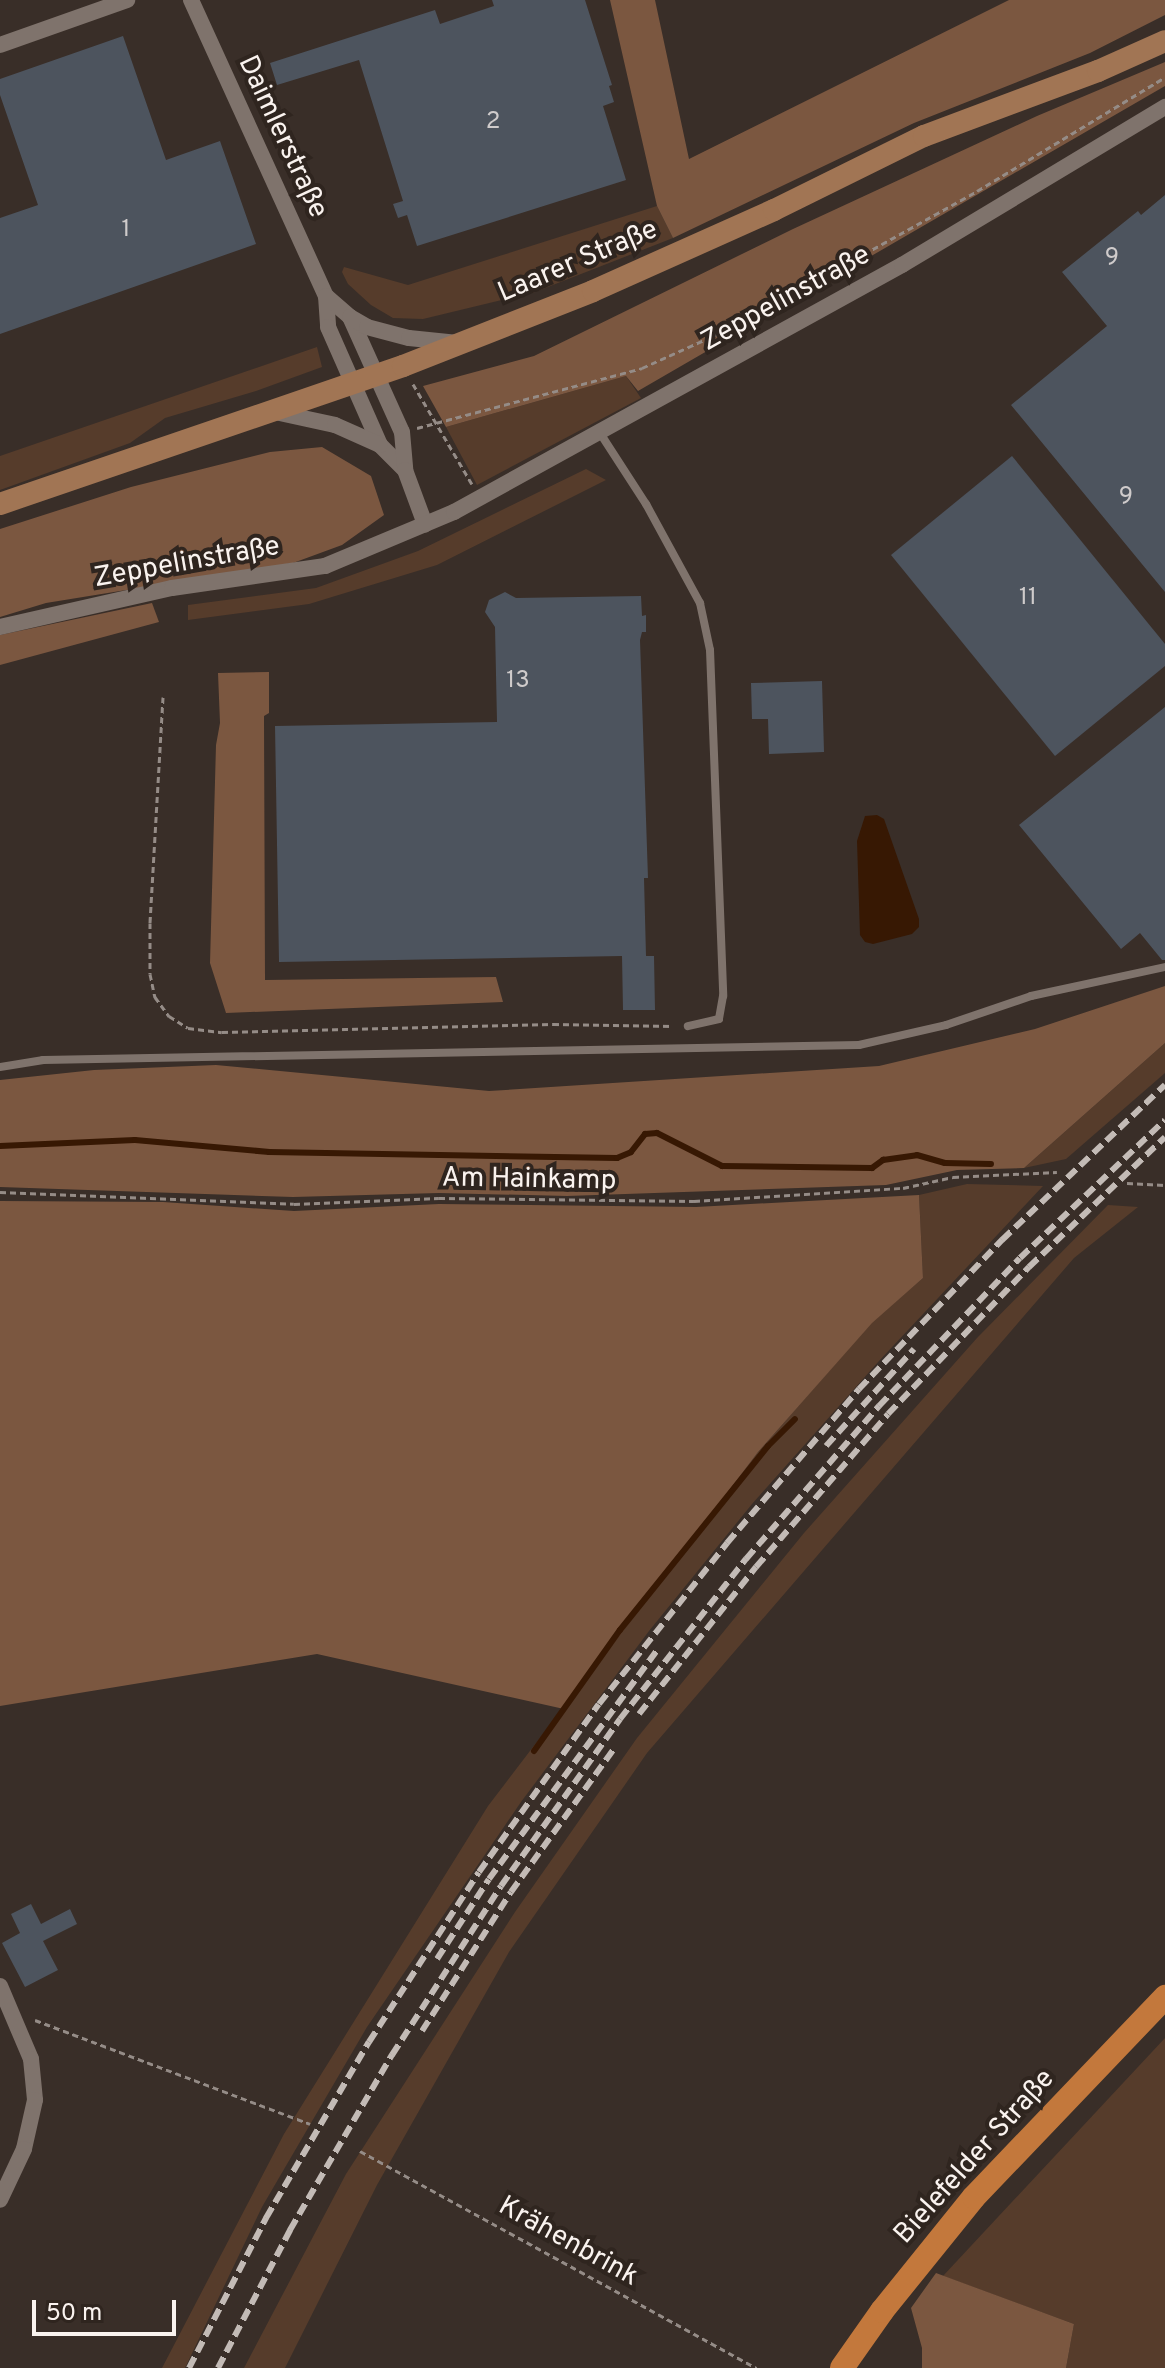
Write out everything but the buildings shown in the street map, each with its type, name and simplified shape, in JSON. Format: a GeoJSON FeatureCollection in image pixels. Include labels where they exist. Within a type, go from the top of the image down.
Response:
{"type":"FeatureCollection","features":[{"type":"Feature","properties":{"kind":"main road","name":"Laarer Straße"},"geometry":{"type":"LineString","coordinates":[[0,504],[376,376],[593,291],[760,216],[924,136],[1098,71],[1165,41]]}},
{"type":"Feature","properties":{"kind":"main road","name":"Bielefelder Straße"},"geometry":{"type":"LineString","coordinates":[[842,2368],[882,2311],[974,2197],[1165,1997]]}},
{"type":"Feature","properties":{"kind":"street"},"geometry":{"type":"LineString","coordinates":[[0,45],[127,0]]}},
{"type":"Feature","properties":{"kind":"street","name":"Daimlerstraße"},"geometry":{"type":"LineString","coordinates":[[191,0],[326,296],[328,327],[353,384]]}},
{"type":"Feature","properties":{"kind":"street","name":"Zeppelinstraße"},"geometry":{"type":"LineString","coordinates":[[0,627],[172,588],[325,566],[425,524],[481,498],[600,433],[993,212],[1165,107]]}},
{"type":"Feature","properties":{"kind":"street","name":"Daimlerstraße"},"geometry":{"type":"LineString","coordinates":[[326,296],[367,327],[409,338],[460,343]]}},
{"type":"Feature","properties":{"kind":"street","name":"Daimlerstraße"},"geometry":{"type":"LineString","coordinates":[[350,317],[376,376]]}},
{"type":"Feature","properties":{"kind":"street"},"geometry":{"type":"LineString","coordinates":[[376,376],[402,432],[405,470],[425,524]]}},
{"type":"Feature","properties":{"kind":"street"},"geometry":{"type":"LineString","coordinates":[[353,384],[380,445]]}},
{"type":"Feature","properties":{"kind":"street"},"geometry":{"type":"LineString","coordinates":[[275,412],[335,425],[380,445],[405,470]]}},
{"type":"Feature","properties":{"kind":"street"},"geometry":{"type":"LineString","coordinates":[[0,1986],[31,2059],[35,2100],[24,2149],[0,2200]]}},
{"type":"Feature","properties":{"kind":"lane"},"geometry":{"type":"LineString","coordinates":[[600,433],[646,504],[700,603],[710,650],[723,996],[719,1019],[688,1026]]}},
{"type":"Feature","properties":{"kind":"lane"},"geometry":{"type":"LineString","coordinates":[[0,1067],[43,1060],[859,1045],[946,1025],[1031,996],[1165,967]]}},
{"type":"Feature","properties":{"kind":"path"},"geometry":{"type":"LineString","coordinates":[[435,423],[642,368],[733,327],[977,191],[1165,77]]}},
{"type":"Feature","properties":{"kind":"path"},"geometry":{"type":"LineString","coordinates":[[403,366],[481,498]]}},
{"type":"Feature","properties":{"kind":"path"},"geometry":{"type":"LineString","coordinates":[[163,697],[150,974],[155,997],[169,1016],[188,1028],[222,1032],[553,1024],[688,1026]]}},
{"type":"Feature","properties":{"kind":"path","name":"Am Hainkamp"},"geometry":{"type":"LineString","coordinates":[[0,1192],[294,1204],[439,1198],[694,1201],[903,1188],[953,1177],[1057,1172]]}},
{"type":"Feature","properties":{"kind":"path"},"geometry":{"type":"LineString","coordinates":[[1127,1183],[1165,1185]]}},
{"type":"Feature","properties":{"kind":"path"},"geometry":{"type":"LineString","coordinates":[[15,2020],[31,2019],[43,2023],[310,2124]]}},
{"type":"Feature","properties":{"kind":"path","name":"Krähenbrink"},"geometry":{"type":"LineString","coordinates":[[360,2151],[757,2368]]}},
{"type":"Feature","properties":{"kind":"shaded area"},"geometry":{"type":"Polygon","coordinates":[[[610,0],[655,0],[689,159],[1009,0],[1165,0],[1165,15],[1090,53],[914,123],[673,238],[657,206],[610,0]]]}},
{"type":"Feature","properties":{"kind":"shaded area"},"geometry":{"type":"Polygon","coordinates":[[[1165,62],[1165,86],[638,391],[626,376],[446,427],[423,386],[534,356],[793,229],[1037,116],[1165,62]]]}},
{"type":"Feature","properties":{"kind":"shaded area"},"geometry":{"type":"Polygon","coordinates":[[[657,206],[673,238],[535,292],[423,319],[393,318],[371,305],[348,284],[342,272],[344,267],[408,285],[657,206]]]}},
{"type":"Feature","properties":{"kind":"shaded area"},"geometry":{"type":"Polygon","coordinates":[[[317,347],[322,367],[256,391],[165,418],[130,443],[0,490],[0,456],[317,347]]]}},
{"type":"Feature","properties":{"kind":"shaded area"},"geometry":{"type":"Polygon","coordinates":[[[626,376],[641,398],[477,485],[446,427],[626,376]]]}},
{"type":"Feature","properties":{"kind":"shaded area"},"geometry":{"type":"Polygon","coordinates":[[[322,447],[371,476],[384,515],[342,545],[293,563],[46,603],[0,617],[0,529],[131,487],[270,452],[322,447]]]}},
{"type":"Feature","properties":{"kind":"shaded area"},"geometry":{"type":"Polygon","coordinates":[[[586,469],[606,480],[437,565],[309,604],[188,620],[188,605],[316,588],[418,551],[586,469]]]}},
{"type":"Feature","properties":{"kind":"shaded area"},"geometry":{"type":"Polygon","coordinates":[[[152,603],[159,622],[0,665],[0,635],[152,603]]]}},
{"type":"Feature","properties":{"kind":"shaded area"},"geometry":{"type":"Polygon","coordinates":[[[269,672],[269,713],[264,716],[265,980],[496,977],[503,1002],[226,1013],[210,963],[216,745],[220,723],[218,673],[269,672]]]}},
{"type":"Feature","properties":{"kind":"shaded area"},"geometry":{"type":"Polygon","coordinates":[[[877,815],[884,819],[919,919],[919,927],[912,934],[873,944],[865,942],[860,935],[857,841],[865,816],[877,815]]]}},
{"type":"Feature","properties":{"kind":"shaded area"},"geometry":{"type":"Polygon","coordinates":[[[1165,986],[1165,1043],[1024,1168],[957,1170],[886,1185],[567,1196],[439,1193],[293,1197],[0,1187],[0,1080],[94,1070],[216,1065],[489,1091],[879,1066],[1035,1029],[1165,986]]]}},
{"type":"Feature","properties":{"kind":"shaded area"},"geometry":{"type":"Polygon","coordinates":[[[1165,1043],[1165,1073],[1066,1159],[1024,1168],[1165,1043]]]}},
{"type":"Feature","properties":{"kind":"shaded area"},"geometry":{"type":"Polygon","coordinates":[[[967,1184],[1043,1186],[879,1361],[752,1504],[649,1631],[521,1802],[367,2027],[262,2207],[185,2368],[162,2368],[284,2134],[488,1806],[758,1452],[872,1322],[923,1278],[919,1195],[967,1184]]]}},
{"type":"Feature","properties":{"kind":"shaded area"},"geometry":{"type":"Polygon","coordinates":[[[919,1195],[923,1278],[872,1323],[758,1452],[564,1709],[317,1654],[0,1706],[0,1201],[163,1202],[294,1211],[439,1204],[696,1207],[919,1195]]]}},
{"type":"Feature","properties":{"kind":"shaded area"},"geometry":{"type":"Polygon","coordinates":[[[1108,1205],[1138,1207],[1074,1258],[647,1753],[509,1952],[377,2185],[285,2368],[244,2368],[346,2174],[515,1912],[637,1738],[804,1533],[977,1338],[1108,1205]]]}},
{"type":"Feature","properties":{"kind":"shaded area"},"geometry":{"type":"Polygon","coordinates":[[[1165,2038],[1165,2368],[1066,2368],[1074,2324],[943,2276],[1165,2038]]]}},
{"type":"Feature","properties":{"kind":"shaded area"},"geometry":{"type":"Polygon","coordinates":[[[936,2273],[1074,2324],[1066,2368],[922,2368],[922,2348],[911,2308],[936,2273]]]}},
{"type":"Feature","properties":{"kind":"waterway"},"geometry":{"type":"LineString","coordinates":[[0,1146],[135,1140],[269,1152],[617,1158],[631,1152],[645,1134],[657,1133],[722,1166],[872,1168],[883,1160],[917,1155],[945,1163],[991,1164]]}},
{"type":"Feature","properties":{"kind":"waterway"},"geometry":{"type":"LineString","coordinates":[[534,1751],[620,1630],[768,1446],[795,1419]]}},
{"type":"Feature","properties":{"kind":"railway"},"geometry":{"type":"LineString","coordinates":[[189,2368],[266,2218],[369,2042],[479,1872],[599,1704],[727,1543],[859,1389],[1002,1240],[1165,1085]]}},
{"type":"Feature","properties":{"kind":"railway"},"geometry":{"type":"LineString","coordinates":[[218,2368],[290,2230],[392,2055],[501,1886],[620,1719],[746,1559],[879,1406],[1020,1258],[1165,1120]]}},
{"type":"Feature","properties":{"kind":"railway"},"geometry":{"type":"LineString","coordinates":[[639,1714],[756,1567],[888,1414],[1029,1267],[1165,1137]]}},
{"type":"Feature","properties":{"kind":"railway"},"geometry":{"type":"LineString","coordinates":[[826,1446],[914,1349]]}},
{"type":"Feature","properties":{"kind":"railway"},"geometry":{"type":"LineString","coordinates":[[437,1959],[489,1879],[657,1650]]}},
{"type":"Feature","properties":{"kind":"railway"},"geometry":{"type":"LineString","coordinates":[[422,2031],[511,1892],[613,1750]]}}]}
